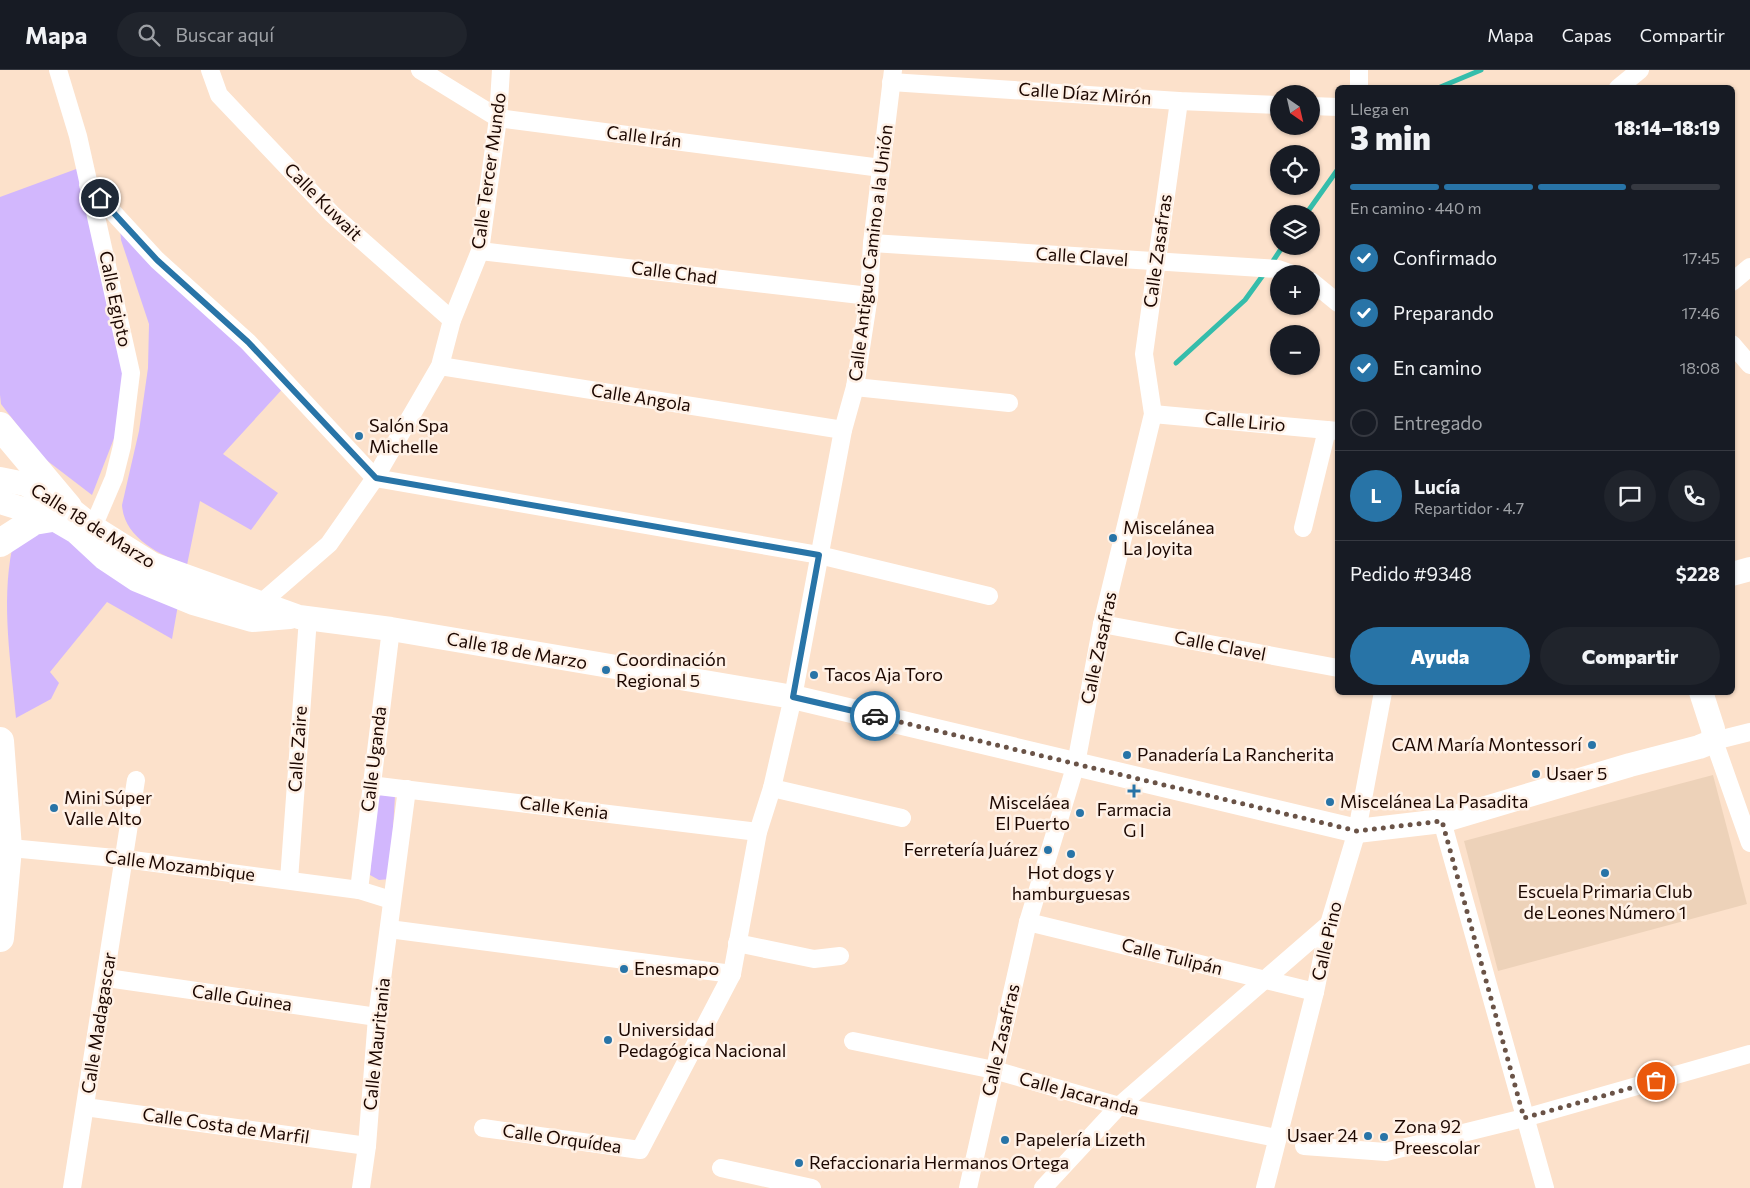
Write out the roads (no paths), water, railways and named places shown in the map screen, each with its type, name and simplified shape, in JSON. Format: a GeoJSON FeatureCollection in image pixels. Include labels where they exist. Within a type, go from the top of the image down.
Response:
{"type":"FeatureCollection","features":[{"type":"Feature","properties":{"kind":"main road"},"geometry":{"type":"LineString","coordinates":[[0,426],[60,512],[34,521],[0,543]]}},
{"type":"Feature","properties":{"kind":"main road"},"geometry":{"type":"LineString","coordinates":[[0,740],[4,847],[0,938]]}},
{"type":"Feature","properties":{"kind":"street","name":"Calle Egipto"},"geometry":{"type":"LineString","coordinates":[[58,70],[78,136],[131,372],[122,446],[116,470],[93,527]]}},
{"type":"Feature","properties":{"kind":"street","name":"Calle Kuwait"},"geometry":{"type":"LineString","coordinates":[[210,70],[219,95],[332,214],[452,320]]}},
{"type":"Feature","properties":{"kind":"street","name":"Calle Irán"},"geometry":{"type":"LineString","coordinates":[[420,70],[498,118],[881,168]]}},
{"type":"Feature","properties":{"kind":"street","name":"Calle Tercer Mundo"},"geometry":{"type":"LineString","coordinates":[[256,611],[328,544],[376,478],[440,366],[452,320],[480,250],[498,118],[501,70]]}},
{"type":"Feature","properties":{"kind":"street"},"geometry":{"type":"LineString","coordinates":[[1359,70],[1359,85]]}},
{"type":"Feature","properties":{"kind":"street"},"geometry":{"type":"LineString","coordinates":[[1622,85],[1640,70]]}},
{"type":"Feature","properties":{"kind":"street","name":"Calle Díaz Mirón"},"geometry":{"type":"LineString","coordinates":[[892,76],[1179,101],[1270,105]]}},
{"type":"Feature","properties":{"kind":"street","name":"Calle Antiguo Camino a la Unión"},"geometry":{"type":"LineString","coordinates":[[640,1150],[732,974],[758,832],[772,788],[793,697],[843,430],[855,386],[869,296],[872,243],[892,76]]}},
{"type":"Feature","properties":{"kind":"street","name":"Calle Zasafras"},"geometry":{"type":"LineString","coordinates":[[968,1188],[1028,922],[1076,764],[1102,624],[1153,414],[1144,354],[1179,101]]}},
{"type":"Feature","properties":{"kind":"street"},"geometry":{"type":"LineString","coordinates":[[1320,106],[1335,107]]}},
{"type":"Feature","properties":{"kind":"street"},"geometry":{"type":"LineString","coordinates":[[88,185],[157,260],[248,342],[376,478],[819,555],[989,596]]}},
{"type":"Feature","properties":{"kind":"street","name":"Calle Clavel"},"geometry":{"type":"LineString","coordinates":[[872,243],[1270,268]]}},
{"type":"Feature","properties":{"kind":"street","name":"Calle Chad"},"geometry":{"type":"LineString","coordinates":[[480,250],[869,296]]}},
{"type":"Feature","properties":{"kind":"street"},"geometry":{"type":"LineString","coordinates":[[1735,280],[1750,267]]}},
{"type":"Feature","properties":{"kind":"street"},"geometry":{"type":"LineString","coordinates":[[1320,289],[1335,301]]}},
{"type":"Feature","properties":{"kind":"street"},"geometry":{"type":"LineString","coordinates":[[1735,348],[1750,365]]}},
{"type":"Feature","properties":{"kind":"street","name":"Calle Angola"},"geometry":{"type":"LineString","coordinates":[[440,366],[843,430]]}},
{"type":"Feature","properties":{"kind":"street"},"geometry":{"type":"LineString","coordinates":[[855,386],[1010,403]]}},
{"type":"Feature","properties":{"kind":"street","name":"Calle Lirio"},"geometry":{"type":"LineString","coordinates":[[1153,414],[1332,430]]}},
{"type":"Feature","properties":{"kind":"street"},"geometry":{"type":"LineString","coordinates":[[1303,528],[1332,430]]}},
{"type":"Feature","properties":{"kind":"street","name":"Calle 18 de Marzo"},"geometry":{"type":"LineString","coordinates":[[0,479],[25,484],[60,512],[76,532],[104,558],[137,580],[193,603],[391,630],[793,697],[1357,831]]}},
{"type":"Feature","properties":{"kind":"street","name":"Calle 18 de Marzo"},"geometry":{"type":"LineString","coordinates":[[0,502],[60,512],[93,527],[152,564],[256,611]]}},
{"type":"Feature","properties":{"kind":"street"},"geometry":{"type":"LineString","coordinates":[[1735,573],[1750,569]]}},
{"type":"Feature","properties":{"kind":"street","name":"Calle Zaire"},"geometry":{"type":"LineString","coordinates":[[289,880],[303,618]]}},
{"type":"Feature","properties":{"kind":"street","name":"Calle Clavel"},"geometry":{"type":"LineString","coordinates":[[1102,624],[1335,667]]}},
{"type":"Feature","properties":{"kind":"street","name":"Calle Uganda"},"geometry":{"type":"LineString","coordinates":[[359,890],[370,785],[391,630]]}},
{"type":"Feature","properties":{"kind":"street","name":"Calle Pino"},"geometry":{"type":"LineString","coordinates":[[1265,1188],[1276,1138],[1315,992],[1329,924],[1357,831],[1381,695]]}},
{"type":"Feature","properties":{"kind":"street"},"geometry":{"type":"LineString","coordinates":[[1702,695],[1713,729],[1714,741],[1750,843]]}},
{"type":"Feature","properties":{"kind":"street"},"geometry":{"type":"LineString","coordinates":[[1357,831],[1442,821],[1621,767],[1750,732]]}},
{"type":"Feature","properties":{"kind":"street","name":"Calle Madagascar"},"geometry":{"type":"LineString","coordinates":[[72,1188],[107,978],[136,780]]}},
{"type":"Feature","properties":{"kind":"street","name":"Calle Kenia"},"geometry":{"type":"LineString","coordinates":[[370,785],[758,832]]}},
{"type":"Feature","properties":{"kind":"street"},"geometry":{"type":"LineString","coordinates":[[772,788],[902,818]]}},
{"type":"Feature","properties":{"kind":"street","name":"Calle Mauritania"},"geometry":{"type":"LineString","coordinates":[[361,1188],[367,1146],[377,1017],[407,789]]}},
{"type":"Feature","properties":{"kind":"street"},"geometry":{"type":"LineString","coordinates":[[1442,821],[1545,1188]]}},
{"type":"Feature","properties":{"kind":"street","name":"Calle Mozambique"},"geometry":{"type":"LineString","coordinates":[[4,847],[125,859],[359,890]]}},
{"type":"Feature","properties":{"kind":"street"},"geometry":{"type":"LineString","coordinates":[[359,890],[391,900]]}},
{"type":"Feature","properties":{"kind":"street","name":"Calle Tulipán"},"geometry":{"type":"LineString","coordinates":[[1028,922],[1315,992]]}},
{"type":"Feature","properties":{"kind":"street"},"geometry":{"type":"LineString","coordinates":[[1043,1188],[1119,1106],[1329,924]]}},
{"type":"Feature","properties":{"kind":"street"},"geometry":{"type":"LineString","coordinates":[[390,929],[732,974]]}},
{"type":"Feature","properties":{"kind":"street"},"geometry":{"type":"LineString","coordinates":[[738,943],[814,959],[840,956]]}},
{"type":"Feature","properties":{"kind":"street","name":"Calle Guinea"},"geometry":{"type":"LineString","coordinates":[[107,978],[377,1017]]}},
{"type":"Feature","properties":{"kind":"street","name":"Calle Jacaranda"},"geometry":{"type":"LineString","coordinates":[[853,1041],[994,1070],[1119,1106],[1276,1138]]}},
{"type":"Feature","properties":{"kind":"street"},"geometry":{"type":"LineString","coordinates":[[1304,1146],[1386,1152],[1524,1118],[1750,1054]]}},
{"type":"Feature","properties":{"kind":"street","name":"Calle Costa de Marfil"},"geometry":{"type":"LineString","coordinates":[[85,1107],[367,1146]]}},
{"type":"Feature","properties":{"kind":"street","name":"Calle Orquídea"},"geometry":{"type":"LineString","coordinates":[[482,1128],[640,1150]]}},
{"type":"Feature","properties":{"kind":"street"},"geometry":{"type":"LineString","coordinates":[[720,1168],[812,1188]]}},
{"type":"Feature","properties":{"kind":"waterway"},"geometry":{"type":"LineString","coordinates":[[1445,85],[1481,70]]}},
{"type":"Feature","properties":{"kind":"waterway"},"geometry":{"type":"LineString","coordinates":[[1312,205],[1335,173]]}},
{"type":"Feature","properties":{"kind":"waterway"},"geometry":{"type":"LineString","coordinates":[[1271,264],[1277,255]]}},
{"type":"Feature","properties":{"kind":"waterway"},"geometry":{"type":"LineString","coordinates":[[1176,363],[1245,300],[1266,271]]}},
{"type":"Feature","properties":{"kind":"place","name":"Salón Spa Michelle"},"geometry":{"type":"Point","coordinates":[359,436]}},
{"type":"Feature","properties":{"kind":"place","name":"Miscelánea La Joyita"},"geometry":{"type":"Point","coordinates":[1113,538]}},
{"type":"Feature","properties":{"kind":"place","name":"Coordinación Regional 5"},"geometry":{"type":"Point","coordinates":[606,670]}},
{"type":"Feature","properties":{"kind":"place","name":"Tacos Aja Toro"},"geometry":{"type":"Point","coordinates":[814,675]}},
{"type":"Feature","properties":{"kind":"place","name":"CAM María Montessorí"},"geometry":{"type":"Point","coordinates":[1592,745]}},
{"type":"Feature","properties":{"kind":"place","name":"Panadería La Rancherita"},"geometry":{"type":"Point","coordinates":[1127,755]}},
{"type":"Feature","properties":{"kind":"place","name":"Usaer 5"},"geometry":{"type":"Point","coordinates":[1536,774]}},
{"type":"Feature","properties":{"kind":"place","name":"Farmacia G I"},"geometry":{"type":"Point","coordinates":[1134,791]}},
{"type":"Feature","properties":{"kind":"place","name":"Miscelánea La Pasadita"},"geometry":{"type":"Point","coordinates":[1330,802]}},
{"type":"Feature","properties":{"kind":"place","name":"Mini Súper Valle Alto"},"geometry":{"type":"Point","coordinates":[54,808]}},
{"type":"Feature","properties":{"kind":"place","name":"Misceláea El Puerto"},"geometry":{"type":"Point","coordinates":[1080,813]}},
{"type":"Feature","properties":{"kind":"place","name":"Ferretería Juárez"},"geometry":{"type":"Point","coordinates":[1048,850]}},
{"type":"Feature","properties":{"kind":"place","name":"Hot dogs y hamburguesas"},"geometry":{"type":"Point","coordinates":[1071,854]}},
{"type":"Feature","properties":{"kind":"place","name":"Escuela Primaria Club de Leones Número 1"},"geometry":{"type":"Point","coordinates":[1605,873]}},
{"type":"Feature","properties":{"kind":"place","name":"Enesmapo"},"geometry":{"type":"Point","coordinates":[624,969]}},
{"type":"Feature","properties":{"kind":"place","name":"Universidad Pedagógica Nacional"},"geometry":{"type":"Point","coordinates":[608,1040]}},
{"type":"Feature","properties":{"kind":"place","name":"Usaer 24"},"geometry":{"type":"Point","coordinates":[1368,1136]}},
{"type":"Feature","properties":{"kind":"place","name":"Zona 92 Preescolar"},"geometry":{"type":"Point","coordinates":[1384,1137]}},
{"type":"Feature","properties":{"kind":"place","name":"Papelería Lizeth"},"geometry":{"type":"Point","coordinates":[1005,1140]}},
{"type":"Feature","properties":{"kind":"place","name":"Refaccionaria Hermanos Ortega"},"geometry":{"type":"Point","coordinates":[799,1163]}}]}
